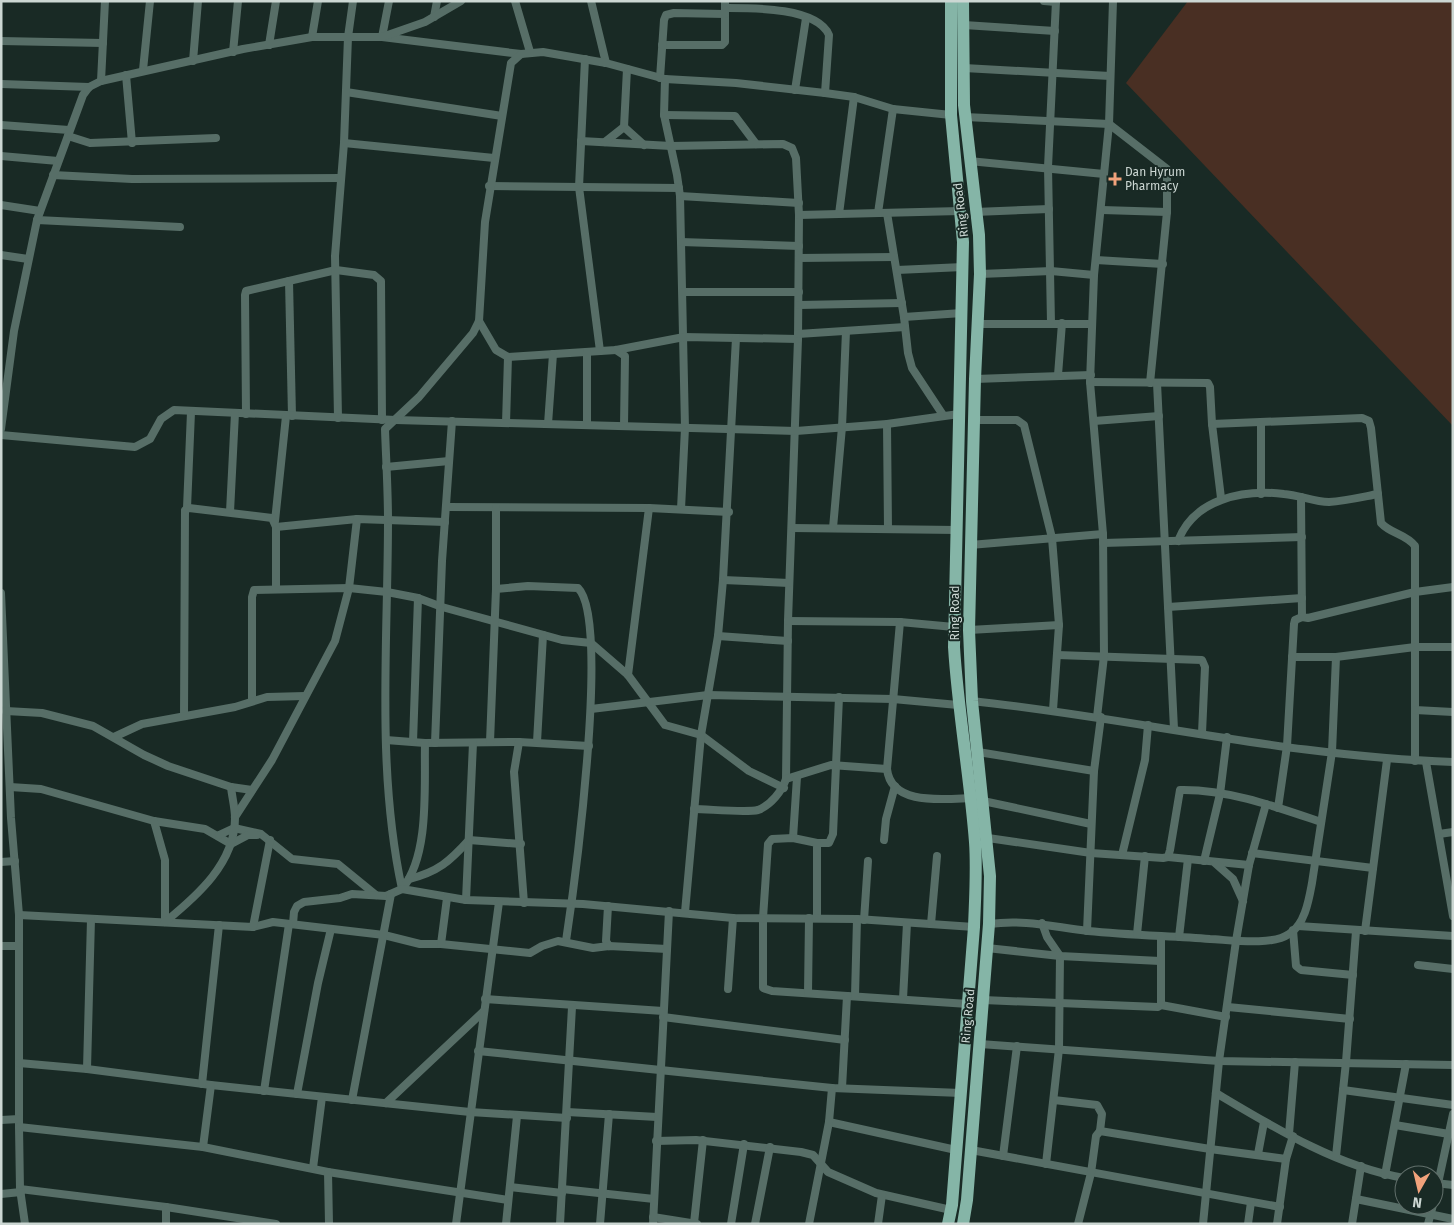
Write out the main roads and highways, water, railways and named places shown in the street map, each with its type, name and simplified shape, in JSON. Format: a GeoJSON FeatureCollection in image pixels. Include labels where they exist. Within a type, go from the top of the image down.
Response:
{"type":"FeatureCollection","features":[{"type":"Feature","properties":{"kind":"main road","name":"Ring Road"},"geometry":{"type":"LineString","coordinates":[[948,1224],[951,1210],[974,927],[975,844],[971,798],[958,705],[954,627],[963,267],[951,114],[950,1]]}},
{"type":"Feature","properties":{"kind":"main road","name":"Ring Road"},"geometry":{"type":"LineString","coordinates":[[963,1],[965,117],[976,212],[980,274],[975,379],[969,630],[972,701],[988,838],[989,924],[971,1150],[963,1224]]}},
{"type":"Feature","properties":{"kind":"place","name":"Dan Hyrum Pharmacy"},"geometry":{"type":"Point","coordinates":[1115,179]}}]}
